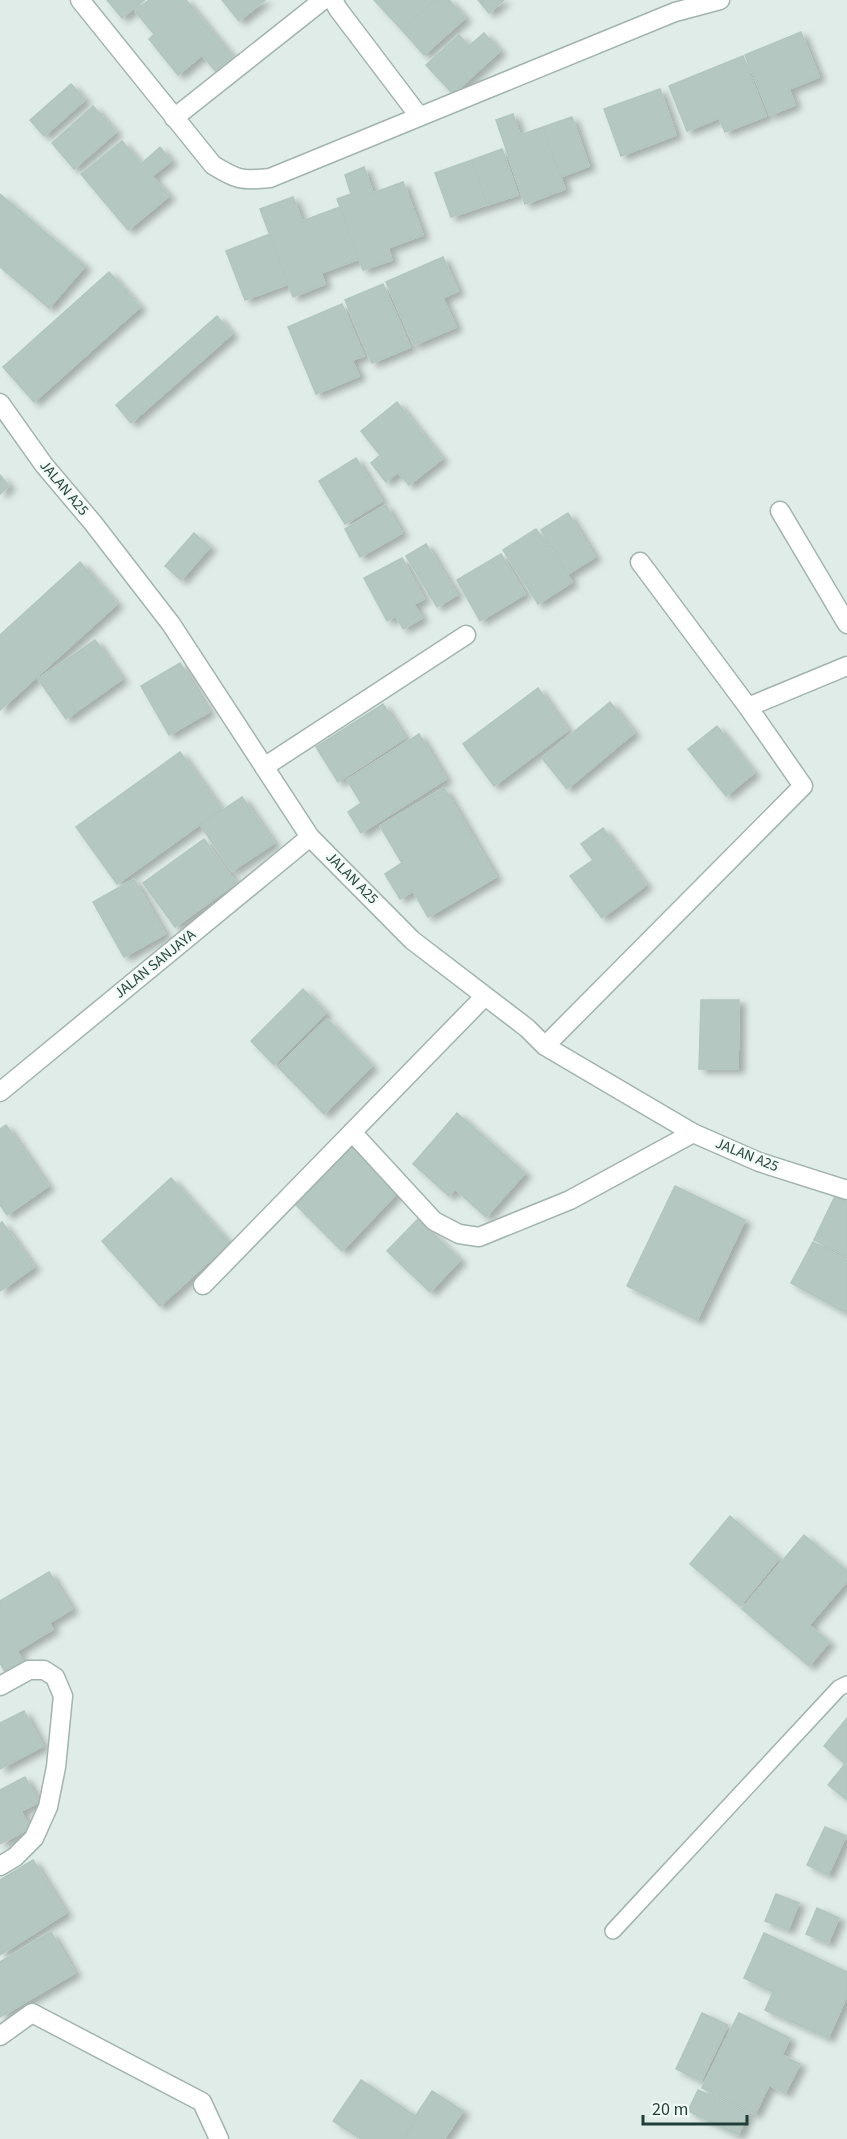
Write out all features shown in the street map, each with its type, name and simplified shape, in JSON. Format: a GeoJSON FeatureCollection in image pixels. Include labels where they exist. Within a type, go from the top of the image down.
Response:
{"type":"FeatureCollection","features":[{"type":"Feature","properties":{"kind":"street"},"geometry":{"type":"LineString","coordinates":[[80,0],[213,165],[231,176],[247,181],[270,178],[681,6],[720,0]]}},
{"type":"Feature","properties":{"kind":"street"},"geometry":{"type":"LineString","coordinates":[[174,118],[322,0]]}},
{"type":"Feature","properties":{"kind":"street"},"geometry":{"type":"LineString","coordinates":[[333,0],[419,116]]}},
{"type":"Feature","properties":{"kind":"street","name":"JALAN A25"},"geometry":{"type":"LineString","coordinates":[[0,403],[44,465],[93,523],[171,624],[310,837],[412,940],[527,1028],[544,1046],[693,1133],[759,1162],[847,1190]]}},
{"type":"Feature","properties":{"kind":"street"},"geometry":{"type":"LineString","coordinates":[[780,511],[847,624]]}},
{"type":"Feature","properties":{"kind":"street"},"geometry":{"type":"LineString","coordinates":[[544,1046],[803,786],[748,707],[640,562]]}},
{"type":"Feature","properties":{"kind":"street"},"geometry":{"type":"LineString","coordinates":[[264,767],[466,635]]}},
{"type":"Feature","properties":{"kind":"street"},"geometry":{"type":"LineString","coordinates":[[748,707],[847,666]]}},
{"type":"Feature","properties":{"kind":"street","name":"JALAN SANJAYA"},"geometry":{"type":"LineString","coordinates":[[0,1092],[310,837]]}},
{"type":"Feature","properties":{"kind":"street"},"geometry":{"type":"LineString","coordinates":[[202,1285],[485,996]]}},
{"type":"Feature","properties":{"kind":"street"},"geometry":{"type":"LineString","coordinates":[[352,1132],[434,1221],[459,1234],[479,1237],[570,1200],[693,1133]]}},
{"type":"Feature","properties":{"kind":"street"},"geometry":{"type":"LineString","coordinates":[[0,1686],[29,1670],[44,1670],[55,1677],[63,1696],[56,1767],[48,1807],[34,1838],[15,1857],[0,1866]]}},
{"type":"Feature","properties":{"kind":"street"},"geometry":{"type":"LineString","coordinates":[[0,2036],[32,2013],[202,2102],[219,2139]]}},
{"type":"Feature","properties":{"kind":"lane"},"geometry":{"type":"LineString","coordinates":[[613,1931],[839,1689],[847,1684]]}},
{"type":"Feature","properties":{"kind":"building"},"geometry":{"type":"Polygon","coordinates":[[[107,0],[144,0],[122,18],[107,0]]]}},
{"type":"Feature","properties":{"kind":"building"},"geometry":{"type":"Polygon","coordinates":[[[149,0],[186,0],[234,59],[217,73],[202,55],[178,75],[149,39],[154,34],[135,11],[149,0]]]}},
{"type":"Feature","properties":{"kind":"building"},"geometry":{"type":"Polygon","coordinates":[[[222,0],[265,0],[239,21],[222,0]]]}},
{"type":"Feature","properties":{"kind":"building"},"geometry":{"type":"Polygon","coordinates":[[[374,0],[435,0],[402,30],[374,0]]]}},
{"type":"Feature","properties":{"kind":"building"},"geometry":{"type":"Polygon","coordinates":[[[435,0],[449,0],[465,18],[424,55],[402,30],[435,0]]]}},
{"type":"Feature","properties":{"kind":"building"},"geometry":{"type":"Polygon","coordinates":[[[478,0],[504,0],[489,13],[478,0]]]}},
{"type":"Feature","properties":{"kind":"building"},"geometry":{"type":"Polygon","coordinates":[[[801,32],[819,77],[789,89],[795,105],[770,115],[745,55],[801,32]]]}},
{"type":"Feature","properties":{"kind":"building"},"geometry":{"type":"Polygon","coordinates":[[[484,33],[500,51],[453,94],[426,65],[459,35],[469,46],[484,33]]]}},
{"type":"Feature","properties":{"kind":"building"},"geometry":{"type":"Polygon","coordinates":[[[743,56],[766,116],[725,132],[719,118],[687,131],[669,86],[743,56]]]}},
{"type":"Feature","properties":{"kind":"building"},"geometry":{"type":"Polygon","coordinates":[[[71,84],[85,100],[44,136],[30,120],[71,84]]]}},
{"type":"Feature","properties":{"kind":"building"},"geometry":{"type":"Polygon","coordinates":[[[660,89],[676,135],[621,156],[604,109],[660,89]]]}},
{"type":"Feature","properties":{"kind":"building"},"geometry":{"type":"Polygon","coordinates":[[[93,106],[116,132],[74,169],[52,143],[93,106]]]}},
{"type":"Feature","properties":{"kind":"building"},"geometry":{"type":"Polygon","coordinates":[[[513,114],[520,135],[543,127],[565,189],[525,204],[496,120],[513,114]]]}},
{"type":"Feature","properties":{"kind":"building"},"geometry":{"type":"Polygon","coordinates":[[[572,117],[589,166],[560,177],[543,127],[572,117]]]}},
{"type":"Feature","properties":{"kind":"building"},"geometry":{"type":"Polygon","coordinates":[[[122,141],[141,164],[160,147],[171,161],[152,176],[169,196],[128,230],[81,174],[122,141]]]}},
{"type":"Feature","properties":{"kind":"building"},"geometry":{"type":"Polygon","coordinates":[[[502,149],[518,195],[487,205],[472,160],[502,149]]]}},
{"type":"Feature","properties":{"kind":"building"},"geometry":{"type":"Polygon","coordinates":[[[472,160],[487,205],[451,217],[435,173],[472,160]]]}},
{"type":"Feature","properties":{"kind":"building"},"geometry":{"type":"Polygon","coordinates":[[[364,167],[373,193],[403,182],[423,235],[388,248],[392,260],[363,270],[337,199],[351,194],[345,175],[364,167]]]}},
{"type":"Feature","properties":{"kind":"building"},"geometry":{"type":"Polygon","coordinates":[[[0,194],[85,266],[49,308],[0,267],[0,194]]]}},
{"type":"Feature","properties":{"kind":"building"},"geometry":{"type":"Polygon","coordinates":[[[293,197],[302,221],[340,207],[359,259],[321,273],[325,284],[293,297],[260,209],[293,197]]]}},
{"type":"Feature","properties":{"kind":"building"},"geometry":{"type":"Polygon","coordinates":[[[270,234],[288,284],[245,300],[226,251],[270,234]]]}},
{"type":"Feature","properties":{"kind":"building"},"geometry":{"type":"Polygon","coordinates":[[[443,257],[458,291],[443,298],[456,327],[414,345],[386,282],[443,257]]]}},
{"type":"Feature","properties":{"kind":"building"},"geometry":{"type":"Polygon","coordinates":[[[109,272],[140,307],[34,402],[3,367],[109,272]]]}},
{"type":"Feature","properties":{"kind":"building"},"geometry":{"type":"Polygon","coordinates":[[[383,284],[410,347],[372,363],[345,300],[383,284]]]}},
{"type":"Feature","properties":{"kind":"building"},"geometry":{"type":"Polygon","coordinates":[[[342,304],[364,356],[352,360],[359,376],[316,394],[288,327],[342,304]]]}},
{"type":"Feature","properties":{"kind":"building"},"geometry":{"type":"Polygon","coordinates":[[[217,316],[232,334],[131,423],[116,405],[217,316]]]}},
{"type":"Feature","properties":{"kind":"building"},"geometry":{"type":"Polygon","coordinates":[[[397,402],[442,459],[409,485],[398,472],[386,482],[371,463],[380,455],[361,431],[397,402]]]}},
{"type":"Feature","properties":{"kind":"building"},"geometry":{"type":"Polygon","coordinates":[[[356,458],[382,501],[345,524],[319,481],[356,458]]]}},
{"type":"Feature","properties":{"kind":"building"},"geometry":{"type":"Polygon","coordinates":[[[0,475],[9,486],[0,494],[0,475]]]}},
{"type":"Feature","properties":{"kind":"building"},"geometry":{"type":"Polygon","coordinates":[[[386,505],[402,533],[360,557],[345,529],[386,505]]]}},
{"type":"Feature","properties":{"kind":"building"},"geometry":{"type":"Polygon","coordinates":[[[568,513],[595,557],[568,574],[541,530],[568,513]]]}},
{"type":"Feature","properties":{"kind":"building"},"geometry":{"type":"Polygon","coordinates":[[[536,529],[572,582],[538,604],[503,550],[536,529]]]}},
{"type":"Feature","properties":{"kind":"building"},"geometry":{"type":"Polygon","coordinates":[[[194,533],[210,547],[181,580],[165,566],[194,533]]]}},
{"type":"Feature","properties":{"kind":"building"},"geometry":{"type":"Polygon","coordinates":[[[426,544],[457,595],[437,607],[406,556],[426,544]]]}},
{"type":"Feature","properties":{"kind":"building"},"geometry":{"type":"Polygon","coordinates":[[[501,554],[525,594],[480,621],[457,580],[501,554]]]}},
{"type":"Feature","properties":{"kind":"building"},"geometry":{"type":"Polygon","coordinates":[[[402,558],[424,599],[414,604],[422,618],[403,629],[396,616],[387,621],[364,578],[402,558]]]}},
{"type":"Feature","properties":{"kind":"building"},"geometry":{"type":"Polygon","coordinates":[[[80,562],[117,604],[0,710],[0,635],[80,562]]]}},
{"type":"Feature","properties":{"kind":"building"},"geometry":{"type":"Polygon","coordinates":[[[95,640],[122,679],[66,719],[38,679],[95,640]]]}},
{"type":"Feature","properties":{"kind":"building"},"geometry":{"type":"Polygon","coordinates":[[[180,663],[209,712],[169,735],[141,686],[180,663]]]}},
{"type":"Feature","properties":{"kind":"building"},"geometry":{"type":"Polygon","coordinates":[[[538,688],[568,730],[494,786],[463,744],[538,688]]]}},
{"type":"Feature","properties":{"kind":"building"},"geometry":{"type":"Polygon","coordinates":[[[610,702],[634,733],[567,789],[542,758],[610,702]]]}},
{"type":"Feature","properties":{"kind":"building"},"geometry":{"type":"Polygon","coordinates":[[[383,704],[405,738],[338,782],[316,747],[383,704]]]}},
{"type":"Feature","properties":{"kind":"building"},"geometry":{"type":"Polygon","coordinates":[[[717,726],[754,773],[726,796],[688,749],[717,726]]]}},
{"type":"Feature","properties":{"kind":"building"},"geometry":{"type":"Polygon","coordinates":[[[419,734],[446,779],[361,833],[348,812],[361,803],[347,780],[419,734]]]}},
{"type":"Feature","properties":{"kind":"building"},"geometry":{"type":"Polygon","coordinates":[[[180,752],[221,809],[117,884],[76,827],[180,752]]]}},
{"type":"Feature","properties":{"kind":"building"},"geometry":{"type":"Polygon","coordinates":[[[444,788],[496,877],[428,917],[413,891],[400,899],[385,874],[402,863],[380,826],[444,788]]]}},
{"type":"Feature","properties":{"kind":"building"},"geometry":{"type":"Polygon","coordinates":[[[242,797],[274,843],[232,871],[200,825],[242,797]]]}},
{"type":"Feature","properties":{"kind":"building"},"geometry":{"type":"Polygon","coordinates":[[[603,828],[646,885],[602,918],[570,876],[593,860],[581,844],[603,828]]]}},
{"type":"Feature","properties":{"kind":"building"},"geometry":{"type":"Polygon","coordinates":[[[204,839],[236,883],[175,927],[143,883],[204,839]]]}},
{"type":"Feature","properties":{"kind":"building"},"geometry":{"type":"Polygon","coordinates":[[[134,879],[165,934],[124,957],[93,902],[134,879]]]}},
{"type":"Feature","properties":{"kind":"building"},"geometry":{"type":"Polygon","coordinates":[[[303,989],[326,1013],[274,1065],[251,1041],[303,989]]]}},
{"type":"Feature","properties":{"kind":"building"},"geometry":{"type":"Polygon","coordinates":[[[701,1000],[739,1000],[738,1069],[699,1069],[701,1000]]]}},
{"type":"Feature","properties":{"kind":"building"},"geometry":{"type":"Polygon","coordinates":[[[327,1019],[372,1066],[324,1114],[278,1067],[327,1019]]]}},
{"type":"Feature","properties":{"kind":"building"},"geometry":{"type":"Polygon","coordinates":[[[457,1113],[525,1173],[486,1217],[455,1189],[449,1196],[413,1164],[457,1113]]]}},
{"type":"Feature","properties":{"kind":"building"},"geometry":{"type":"Polygon","coordinates":[[[6,1125],[48,1186],[7,1215],[0,1205],[0,1129],[6,1125]]]}},
{"type":"Feature","properties":{"kind":"building"},"geometry":{"type":"Polygon","coordinates":[[[352,1147],[363,1159],[369,1153],[398,1192],[342,1251],[296,1205],[352,1147]]]}},
{"type":"Feature","properties":{"kind":"building"},"geometry":{"type":"Polygon","coordinates":[[[171,1178],[229,1243],[160,1306],[102,1241],[171,1178]]]}},
{"type":"Feature","properties":{"kind":"building"},"geometry":{"type":"Polygon","coordinates":[[[675,1186],[745,1220],[697,1320],[627,1286],[675,1186]]]}},
{"type":"Feature","properties":{"kind":"building"},"geometry":{"type":"Polygon","coordinates":[[[835,1196],[847,1202],[847,1256],[814,1240],[835,1196]]]}},
{"type":"Feature","properties":{"kind":"building"},"geometry":{"type":"Polygon","coordinates":[[[418,1219],[460,1260],[430,1292],[387,1251],[418,1219]]]}},
{"type":"Feature","properties":{"kind":"building"},"geometry":{"type":"Polygon","coordinates":[[[2,1222],[34,1267],[0,1291],[0,1224],[2,1222]]]}},
{"type":"Feature","properties":{"kind":"building"},"geometry":{"type":"Polygon","coordinates":[[[813,1242],[847,1260],[847,1306],[844,1312],[791,1283],[813,1242]]]}},
{"type":"Feature","properties":{"kind":"building"},"geometry":{"type":"Polygon","coordinates":[[[730,1516],[779,1558],[740,1606],[690,1564],[730,1516]]]}},
{"type":"Feature","properties":{"kind":"building"},"geometry":{"type":"Polygon","coordinates":[[[804,1535],[847,1571],[847,1581],[809,1625],[829,1642],[809,1666],[742,1609],[804,1535]]]}},
{"type":"Feature","properties":{"kind":"building"},"geometry":{"type":"Polygon","coordinates":[[[49,1572],[72,1609],[49,1623],[53,1629],[17,1651],[23,1661],[5,1672],[0,1663],[0,1601],[49,1572]]]}},
{"type":"Feature","properties":{"kind":"building"},"geometry":{"type":"Polygon","coordinates":[[[24,1711],[43,1746],[0,1769],[0,1723],[24,1711]]]}},
{"type":"Feature","properties":{"kind":"building"},"geometry":{"type":"Polygon","coordinates":[[[847,1718],[847,1800],[828,1785],[845,1764],[824,1746],[847,1718]]]}},
{"type":"Feature","properties":{"kind":"building"},"geometry":{"type":"Polygon","coordinates":[[[25,1777],[39,1802],[21,1811],[30,1828],[0,1844],[0,1790],[25,1777]]]}},
{"type":"Feature","properties":{"kind":"building"},"geometry":{"type":"Polygon","coordinates":[[[825,1827],[846,1836],[828,1875],[807,1865],[825,1827]]]}},
{"type":"Feature","properties":{"kind":"building"},"geometry":{"type":"Polygon","coordinates":[[[33,1860],[66,1913],[0,1955],[0,1880],[33,1860]]]}},
{"type":"Feature","properties":{"kind":"building"},"geometry":{"type":"Polygon","coordinates":[[[776,1894],[799,1903],[788,1930],[765,1921],[776,1894]]]}},
{"type":"Feature","properties":{"kind":"building"},"geometry":{"type":"Polygon","coordinates":[[[817,1908],[839,1918],[828,1943],[806,1934],[817,1908]]]}},
{"type":"Feature","properties":{"kind":"building"},"geometry":{"type":"Polygon","coordinates":[[[51,1932],[75,1973],[0,2017],[0,1962],[51,1932]]]}},
{"type":"Feature","properties":{"kind":"building"},"geometry":{"type":"Polygon","coordinates":[[[764,1933],[847,1972],[847,1996],[828,2038],[765,2010],[773,1992],[744,1978],[764,1933]]]}},
{"type":"Feature","properties":{"kind":"building"},"geometry":{"type":"Polygon","coordinates":[[[702,2013],[728,2025],[701,2081],[676,2069],[702,2013]]]}},
{"type":"Feature","properties":{"kind":"building"},"geometry":{"type":"Polygon","coordinates":[[[739,2013],[790,2038],[782,2055],[800,2064],[785,2093],[769,2085],[755,2114],[702,2088],[739,2013]]]}},
{"type":"Feature","properties":{"kind":"building"},"geometry":{"type":"Polygon","coordinates":[[[361,2080],[417,2117],[403,2139],[361,2139],[333,2121],[361,2080]]]}},
{"type":"Feature","properties":{"kind":"building"},"geometry":{"type":"Polygon","coordinates":[[[698,2090],[748,2114],[738,2135],[688,2111],[698,2090]]]}},
{"type":"Feature","properties":{"kind":"building"},"geometry":{"type":"Polygon","coordinates":[[[432,2091],[463,2111],[444,2139],[404,2139],[419,2117],[416,2115],[432,2091]]]}}]}
